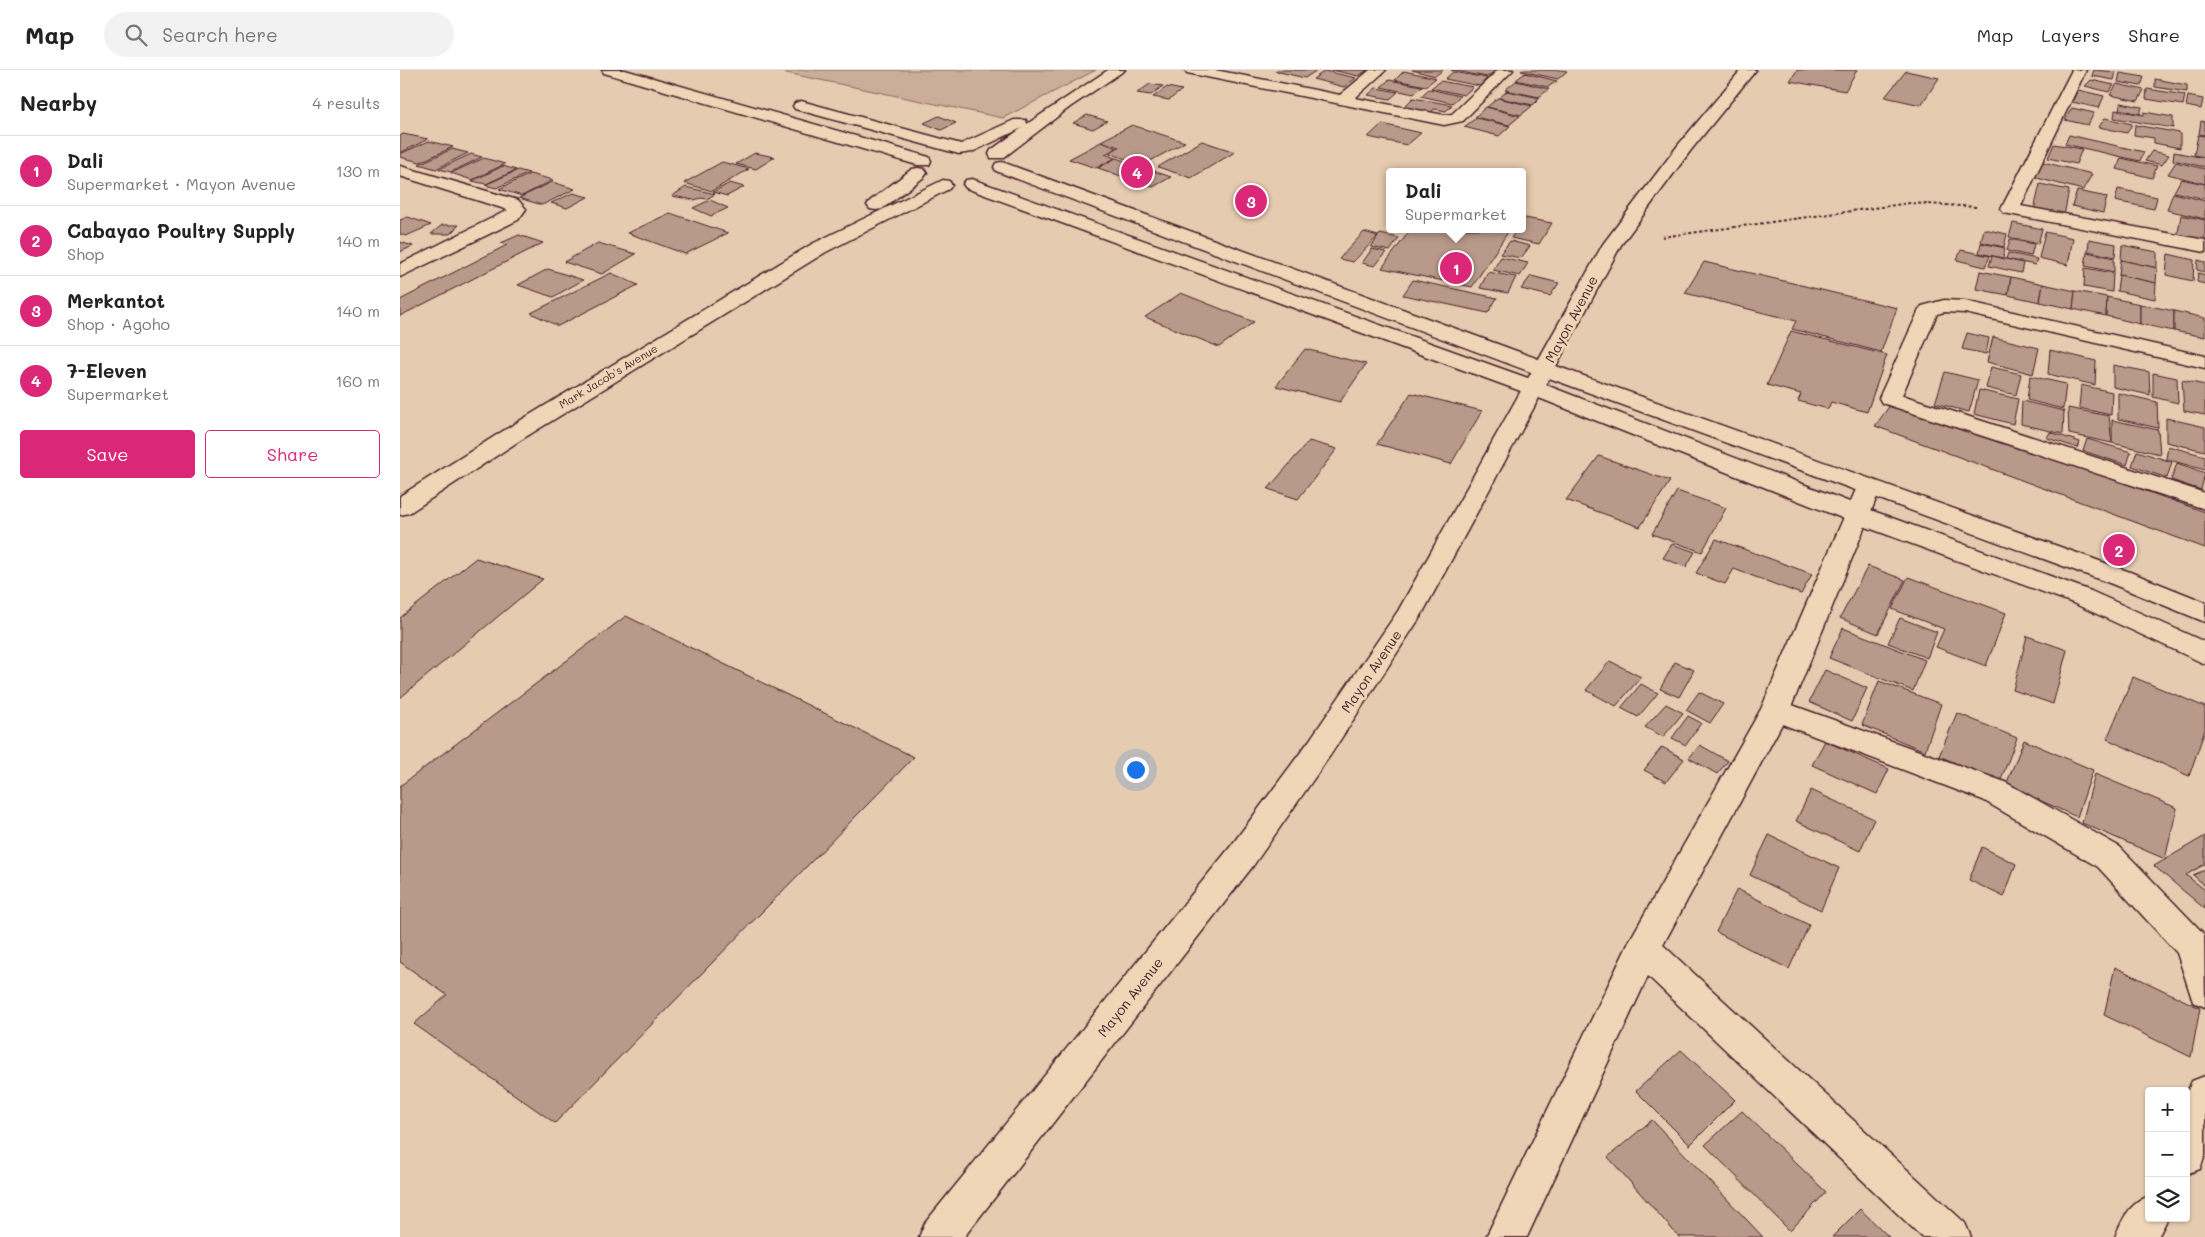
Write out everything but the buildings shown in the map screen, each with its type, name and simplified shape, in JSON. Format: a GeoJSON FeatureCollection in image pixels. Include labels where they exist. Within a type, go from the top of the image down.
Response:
{"type":"FeatureCollection","features":[{"type":"Feature","properties":{"kind":"street"},"geometry":{"type":"LineString","coordinates":[[609,70],[921,167],[923,179],[943,185],[972,184],[997,174],[1000,161],[1065,104],[1118,70]]}},
{"type":"Feature","properties":{"kind":"street"},"geometry":{"type":"LineString","coordinates":[[1192,70],[1444,120],[1457,118],[1506,70]]}},
{"type":"Feature","properties":{"kind":"street"},"geometry":{"type":"LineString","coordinates":[[1242,80],[1255,70]]}},
{"type":"Feature","properties":{"kind":"street"},"geometry":{"type":"LineString","coordinates":[[1343,100],[1380,70]]}},
{"type":"Feature","properties":{"kind":"street","name":"Mayon Avenue"},"geometry":{"type":"LineString","coordinates":[[939,1237],[1242,856],[1319,749],[1408,616],[1612,244],[1685,147],[1749,70]]}},
{"type":"Feature","properties":{"kind":"street"},"geometry":{"type":"LineString","coordinates":[[2079,70],[2010,209],[2205,246]]}},
{"type":"Feature","properties":{"kind":"street"},"geometry":{"type":"LineString","coordinates":[[789,103],[962,148],[986,150],[1000,161],[1539,379],[1862,500],[2082,597],[2205,654]]}},
{"type":"Feature","properties":{"kind":"street"},"geometry":{"type":"LineString","coordinates":[[962,148],[1065,104]]}},
{"type":"Feature","properties":{"kind":"street","name":"Mark Jacob's Avenue"},"geometry":{"type":"LineString","coordinates":[[819,248],[939,153],[962,148]]}},
{"type":"Feature","properties":{"kind":"street"},"geometry":{"type":"LineString","coordinates":[[400,171],[512,204],[517,209],[512,216],[400,271]]}},
{"type":"Feature","properties":{"kind":"street"},"geometry":{"type":"LineString","coordinates":[[972,184],[1539,379]]}},
{"type":"Feature","properties":{"kind":"street","name":"Mark Jacob's Avenue"},"geometry":{"type":"LineString","coordinates":[[400,507],[519,431],[819,248],[943,185]]}},
{"type":"Feature","properties":{"kind":"street"},"geometry":{"type":"LineString","coordinates":[[2205,362],[1965,307],[1944,306],[1930,310],[1890,398],[2116,470],[2205,501]]}},
{"type":"Feature","properties":{"kind":"street"},"geometry":{"type":"LineString","coordinates":[[1862,500],[2121,578],[2205,613]]}},
{"type":"Feature","properties":{"kind":"street"},"geometry":{"type":"LineString","coordinates":[[1506,1237],[1643,949],[1775,710],[1862,500]]}},
{"type":"Feature","properties":{"kind":"street"},"geometry":{"type":"LineString","coordinates":[[1775,710],[1994,791],[2109,857],[2192,946],[2205,991]]}},
{"type":"Feature","properties":{"kind":"street"},"geometry":{"type":"LineString","coordinates":[[1643,949],[1951,1237]]}},
{"type":"Feature","properties":{"kind":"street"},"geometry":{"type":"LineString","coordinates":[[2190,1142],[2205,1094]]}},
{"type":"Feature","properties":{"kind":"street"},"geometry":{"type":"LineString","coordinates":[[2136,1237],[2145,1222]]}},
{"type":"Feature","properties":{"kind":"path"},"geometry":{"type":"LineString","coordinates":[[1612,244],[1910,203],[2010,209]]}},
{"type":"Feature","properties":{"kind":"shaded area"},"geometry":{"type":"Polygon","coordinates":[[[772,70],[1096,70],[1003,118],[772,70]]]}},
{"type":"Feature","properties":{"kind":"place","name":"7-Eleven"},"geometry":{"type":"Point","coordinates":[1137,172]}},
{"type":"Feature","properties":{"kind":"place","name":"Merkantot"},"geometry":{"type":"Point","coordinates":[1251,201]}},
{"type":"Feature","properties":{"kind":"place","name":"Dali"},"geometry":{"type":"Point","coordinates":[1456,268]}},
{"type":"Feature","properties":{"kind":"place","name":"Cabayao Poultry Supply"},"geometry":{"type":"Point","coordinates":[2119,550]}}]}
